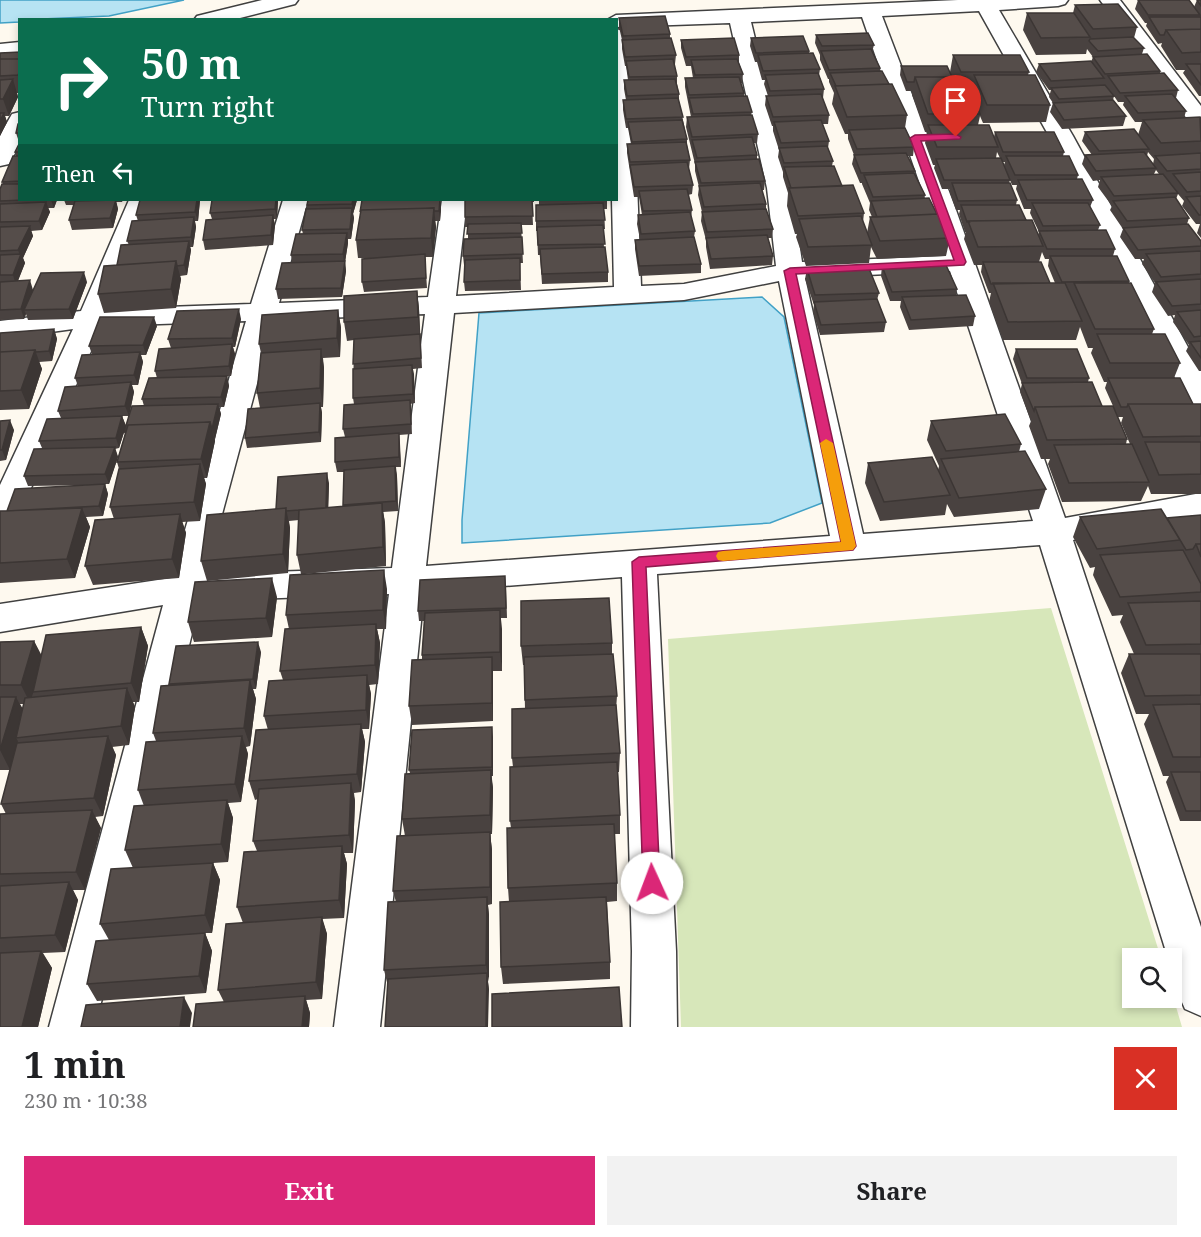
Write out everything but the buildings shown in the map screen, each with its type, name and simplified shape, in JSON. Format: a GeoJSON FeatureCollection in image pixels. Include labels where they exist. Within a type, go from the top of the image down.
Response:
{"type":"FeatureCollection","features":[{"type":"Feature","properties":{"kind":"street"},"geometry":{"type":"LineString","coordinates":[[212,18],[288,0]]}},
{"type":"Feature","properties":{"kind":"street"},"geometry":{"type":"LineString","coordinates":[[618,21],[870,11],[1058,0]]}},
{"type":"Feature","properties":{"kind":"street"},"geometry":{"type":"LineString","coordinates":[[1110,0],[1201,122]]}},
{"type":"Feature","properties":{"kind":"street"},"geometry":{"type":"LineString","coordinates":[[986,5],[1061,135],[1201,399]]}},
{"type":"Feature","properties":{"kind":"street"},"geometry":{"type":"LineString","coordinates":[[870,11],[926,138],[960,262],[1053,532],[1201,994]]}},
{"type":"Feature","properties":{"kind":"street"},"geometry":{"type":"LineString","coordinates":[[739,16],[778,188],[790,271],[849,546]]}},
{"type":"Feature","properties":{"kind":"street"},"geometry":{"type":"LineString","coordinates":[[0,50],[18,48]]}},
{"type":"Feature","properties":{"kind":"street"},"geometry":{"type":"LineString","coordinates":[[618,63],[623,132],[628,296]]}},
{"type":"Feature","properties":{"kind":"street"},"geometry":{"type":"LineString","coordinates":[[0,159],[18,123]]}},
{"type":"Feature","properties":{"kind":"street"},"geometry":{"type":"LineString","coordinates":[[0,520],[92,318],[141,201]]}},
{"type":"Feature","properties":{"kind":"street"},"geometry":{"type":"LineString","coordinates":[[72,1027],[129,796],[261,312],[295,201]]}},
{"type":"Feature","properties":{"kind":"street"},"geometry":{"type":"LineString","coordinates":[[357,1027],[413,521],[454,201]]}},
{"type":"Feature","properties":{"kind":"street"},"geometry":{"type":"LineString","coordinates":[[0,330],[92,318],[628,296],[684,292],[790,271],[960,262]]}},
{"type":"Feature","properties":{"kind":"street"},"geometry":{"type":"LineString","coordinates":[[0,618],[187,588],[408,580],[1053,532],[1201,505]]}},
{"type":"Feature","properties":{"kind":"street"},"geometry":{"type":"LineString","coordinates":[[639,562],[654,951],[654,1027]]}},
{"type":"Feature","properties":{"kind":"green space"},"geometry":{"type":"Polygon","coordinates":[[[1051,608],[1158,948],[1122,948],[1122,1008],[1176,1008],[1182,1027],[681,1027],[668,639],[1051,608]]]}},
{"type":"Feature","properties":{"kind":"water"},"geometry":{"type":"Polygon","coordinates":[[[0,0],[184,0],[109,16],[18,18],[18,22],[0,23],[0,0]]]}},
{"type":"Feature","properties":{"kind":"water"},"geometry":{"type":"Polygon","coordinates":[[[762,297],[784,317],[822,503],[770,523],[462,543],[479,313],[762,297]]]}},
{"type":"Feature","properties":{"kind":"slow traffic"},"geometry":{"type":"LineString","coordinates":[[723,556],[849,546],[826,443]]}},
{"type":"Feature","properties":{"kind":"route"},"geometry":{"type":"LineString","coordinates":[[652,883],[639,562],[849,546],[790,271],[960,262],[915,138],[956,137]]}}]}
